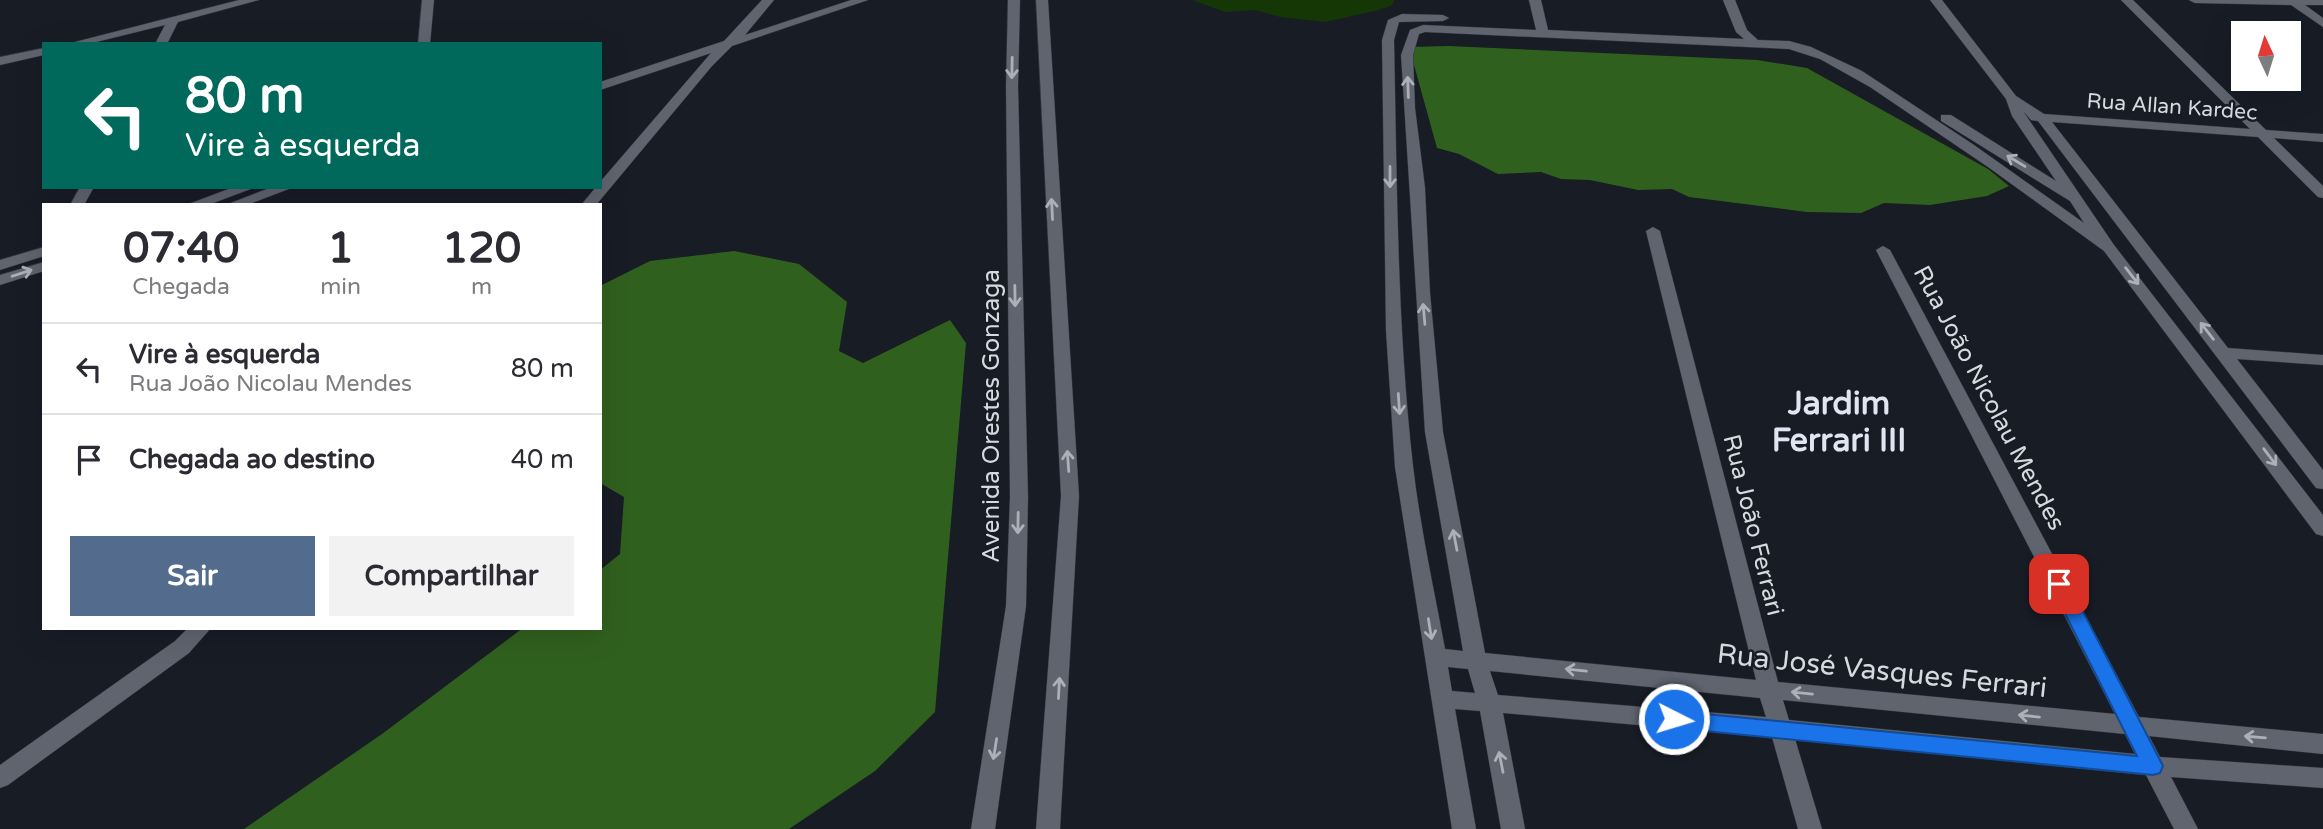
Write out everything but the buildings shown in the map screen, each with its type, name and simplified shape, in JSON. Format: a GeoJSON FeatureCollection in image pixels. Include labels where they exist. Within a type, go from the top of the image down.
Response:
{"type":"FeatureCollection","features":[{"type":"Feature","properties":{"kind":"street"},"geometry":{"type":"LineString","coordinates":[[81,42],[253,0]]}},
{"type":"Feature","properties":{"kind":"street"},"geometry":{"type":"LineString","coordinates":[[424,42],[428,0]]}},
{"type":"Feature","properties":{"kind":"street"},"geometry":{"type":"LineString","coordinates":[[602,188],[708,63],[745,28],[768,0]]}},
{"type":"Feature","properties":{"kind":"street"},"geometry":{"type":"LineString","coordinates":[[602,74],[831,0]]}},
{"type":"Feature","properties":{"kind":"street"},"geometry":{"type":"LineString","coordinates":[[602,85],[862,0]]}},
{"type":"Feature","properties":{"kind":"street","name":"Avenida Orestes Gonzaga"},"geometry":{"type":"LineString","coordinates":[[983,829],[1016,606],[1019,497],[1012,86],[1014,0]]}},
{"type":"Feature","properties":{"kind":"street"},"geometry":{"type":"LineString","coordinates":[[1042,0],[1070,496],[1048,829]]}},
{"type":"Feature","properties":{"kind":"street"},"geometry":{"type":"LineString","coordinates":[[1535,0],[1542,29]]}},
{"type":"Feature","properties":{"kind":"street"},"geometry":{"type":"LineString","coordinates":[[1728,0],[1742,32],[1756,44]]}},
{"type":"Feature","properties":{"kind":"street"},"geometry":{"type":"LineString","coordinates":[[1936,0],[2012,99],[2018,117],[2046,153],[2073,198],[2109,248],[2323,529]]}},
{"type":"Feature","properties":{"kind":"street"},"geometry":{"type":"LineString","coordinates":[[2127,0],[2323,194]]}},
{"type":"Feature","properties":{"kind":"street"},"geometry":{"type":"LineString","coordinates":[[2195,0],[2323,2]]}},
{"type":"Feature","properties":{"kind":"street"},"geometry":{"type":"LineString","coordinates":[[2293,1],[2323,24]]}},
{"type":"Feature","properties":{"kind":"street"},"geometry":{"type":"LineString","coordinates":[[1464,829],[1403,453],[1394,331],[1389,30],[1394,20],[1402,17],[1789,45],[1822,54],[1942,130],[2041,197],[2109,248]]}},
{"type":"Feature","properties":{"kind":"street"},"geometry":{"type":"LineString","coordinates":[[163,42],[174,19]]}},
{"type":"Feature","properties":{"kind":"street"},"geometry":{"type":"LineString","coordinates":[[1513,829],[1490,704],[1475,659],[1434,432],[1407,55],[1414,32],[1423,28],[1788,34],[1826,45],[2073,198]]}},
{"type":"Feature","properties":{"kind":"street"},"geometry":{"type":"LineString","coordinates":[[0,61],[42,51]]}},
{"type":"Feature","properties":{"kind":"street"},"geometry":{"type":"LineString","coordinates":[[2012,99],[2042,118],[2323,483]]}},
{"type":"Feature","properties":{"kind":"street","name":"Rua Allan Kardec"},"geometry":{"type":"LineString","coordinates":[[2018,117],[2323,138]]}},
{"type":"Feature","properties":{"kind":"street"},"geometry":{"type":"LineString","coordinates":[[199,203],[243,189]]}},
{"type":"Feature","properties":{"kind":"street"},"geometry":{"type":"LineString","coordinates":[[238,203],[281,189]]}},
{"type":"Feature","properties":{"kind":"street"},"geometry":{"type":"LineString","coordinates":[[590,203],[602,189]]}},
{"type":"Feature","properties":{"kind":"street","name":"Rua João Ferrari"},"geometry":{"type":"LineString","coordinates":[[1653,231],[1769,690],[1810,829]]}},
{"type":"Feature","properties":{"kind":"street","name":"Rua João Nicolau Mendes"},"geometry":{"type":"LineString","coordinates":[[1883,250],[2186,829]]}},
{"type":"Feature","properties":{"kind":"street"},"geometry":{"type":"LineString","coordinates":[[0,265],[42,252]]}},
{"type":"Feature","properties":{"kind":"street"},"geometry":{"type":"LineString","coordinates":[[0,280],[42,267]]}},
{"type":"Feature","properties":{"kind":"street"},"geometry":{"type":"LineString","coordinates":[[2224,353],[2323,360]]}},
{"type":"Feature","properties":{"kind":"street"},"geometry":{"type":"LineString","coordinates":[[0,778],[183,647],[199,630]]}},
{"type":"Feature","properties":{"kind":"street","name":"Rua José Vasques Ferrari"},"geometry":{"type":"LineString","coordinates":[[1435,657],[2323,744]]}},
{"type":"Feature","properties":{"kind":"street"},"geometry":{"type":"LineString","coordinates":[[1442,699],[1780,728],[2153,766],[2323,778]]}},
{"type":"Feature","properties":{"kind":"green space"},"geometry":{"type":"Polygon","coordinates":[[[1192,0],[1394,1],[1391,6],[1375,11],[1325,22],[1280,17],[1255,10],[1225,12],[1192,0]]]}},
{"type":"Feature","properties":{"kind":"green space"},"geometry":{"type":"Polygon","coordinates":[[[1449,46],[1757,60],[1807,68],[1988,169],[2009,186],[1987,196],[1930,205],[1884,203],[1861,213],[1807,212],[1689,197],[1672,189],[1638,190],[1590,180],[1561,179],[1541,172],[1498,174],[1459,154],[1437,148],[1409,47],[1449,46]]]}},
{"type":"Feature","properties":{"kind":"green space"},"geometry":{"type":"Polygon","coordinates":[[[734,251],[799,264],[847,302],[839,351],[863,363],[950,320],[966,343],[935,712],[875,771],[789,829],[244,829],[382,734],[520,630],[602,630],[602,568],[620,554],[624,497],[602,484],[602,285],[650,261],[734,251]]]}},
{"type":"Feature","properties":{"kind":"district","name":"Jardim Ferrari III"},"geometry":{"type":"Point","coordinates":[1839,422]}},
{"type":"Feature","properties":{"kind":"route"},"geometry":{"type":"LineString","coordinates":[[1674,719],[2153,766],[2059,584]]}}]}
